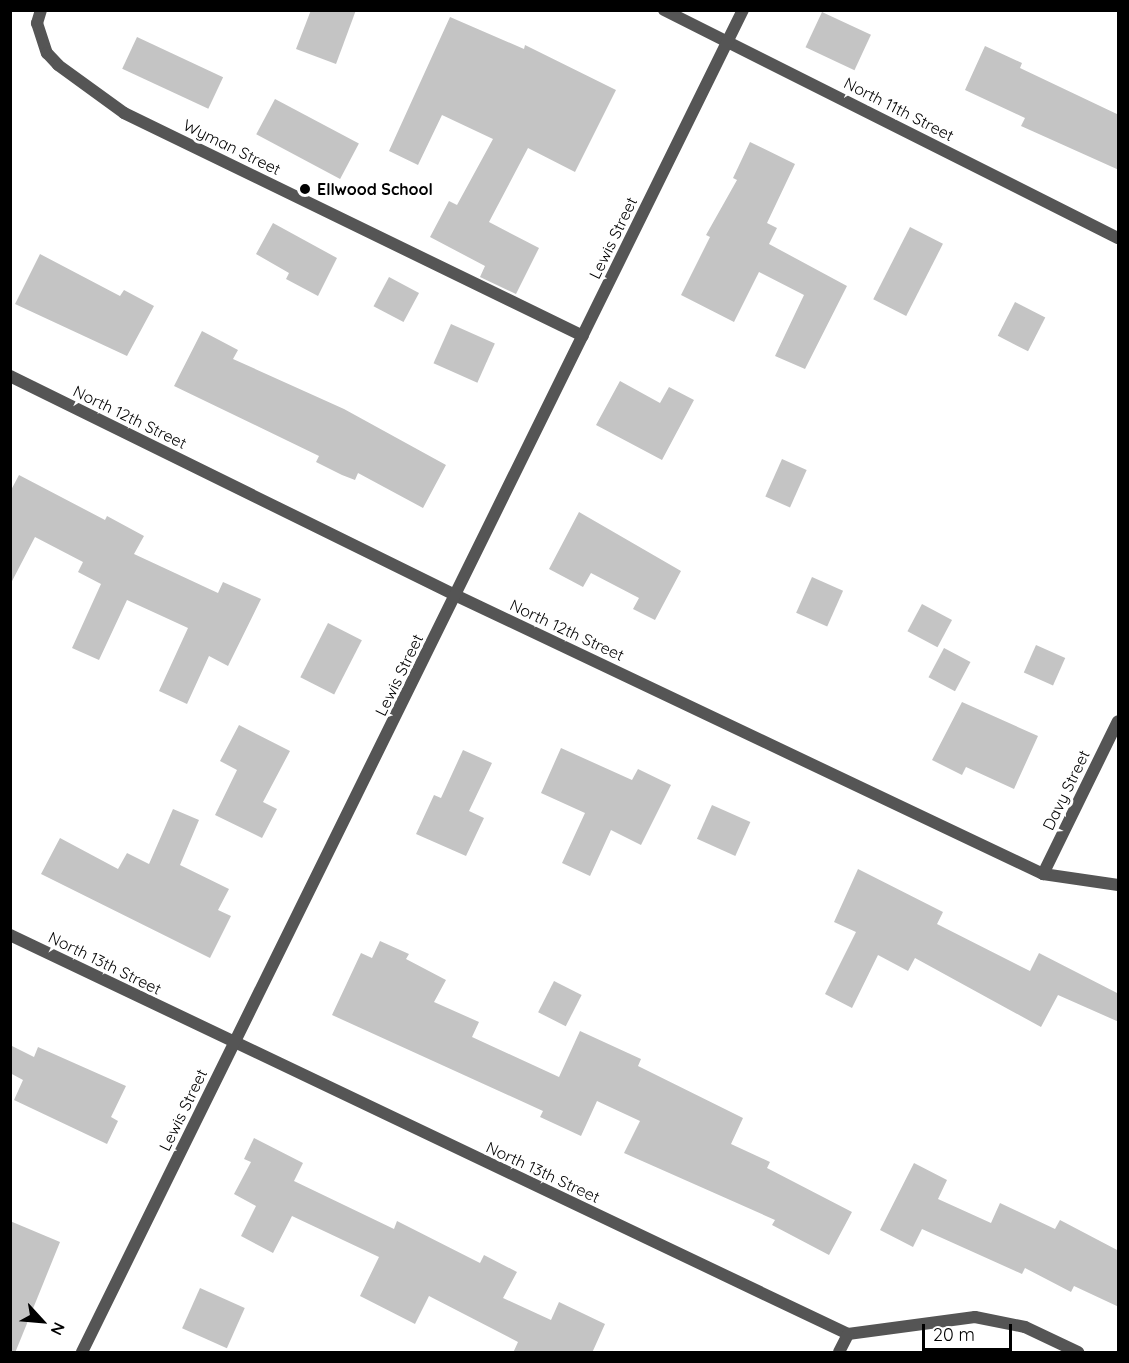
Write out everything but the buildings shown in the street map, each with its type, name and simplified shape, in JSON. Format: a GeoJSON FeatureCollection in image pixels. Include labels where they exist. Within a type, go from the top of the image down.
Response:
{"type":"FeatureCollection","features":[{"type":"Feature","properties":{"kind":"street","name":"Wyman Street"},"geometry":{"type":"LineString","coordinates":[[41,10],[37,23],[47,53],[57,65],[124,112],[583,336]]}},
{"type":"Feature","properties":{"kind":"street","name":"North 11th Street"},"geometry":{"type":"LineString","coordinates":[[664,10],[1119,238]]}},
{"type":"Feature","properties":{"kind":"street","name":"Lewis Street"},"geometry":{"type":"LineString","coordinates":[[82,1353],[457,596],[743,10]]}},
{"type":"Feature","properties":{"kind":"street","name":"North 12th Street"},"geometry":{"type":"LineString","coordinates":[[10,376],[457,596],[1043,874],[1119,885]]}},
{"type":"Feature","properties":{"kind":"street","name":"Davy Street"},"geometry":{"type":"LineString","coordinates":[[1043,874],[1119,721]]}},
{"type":"Feature","properties":{"kind":"street","name":"North 13th Street"},"geometry":{"type":"LineString","coordinates":[[10,935],[234,1044],[848,1335]]}},
{"type":"Feature","properties":{"kind":"street"},"geometry":{"type":"LineString","coordinates":[[839,1353],[848,1335],[975,1317],[1025,1327],[1078,1353]]}},
{"type":"Feature","properties":{"kind":"place","name":"Ellwood School"},"geometry":{"type":"Point","coordinates":[305,189]}}]}
